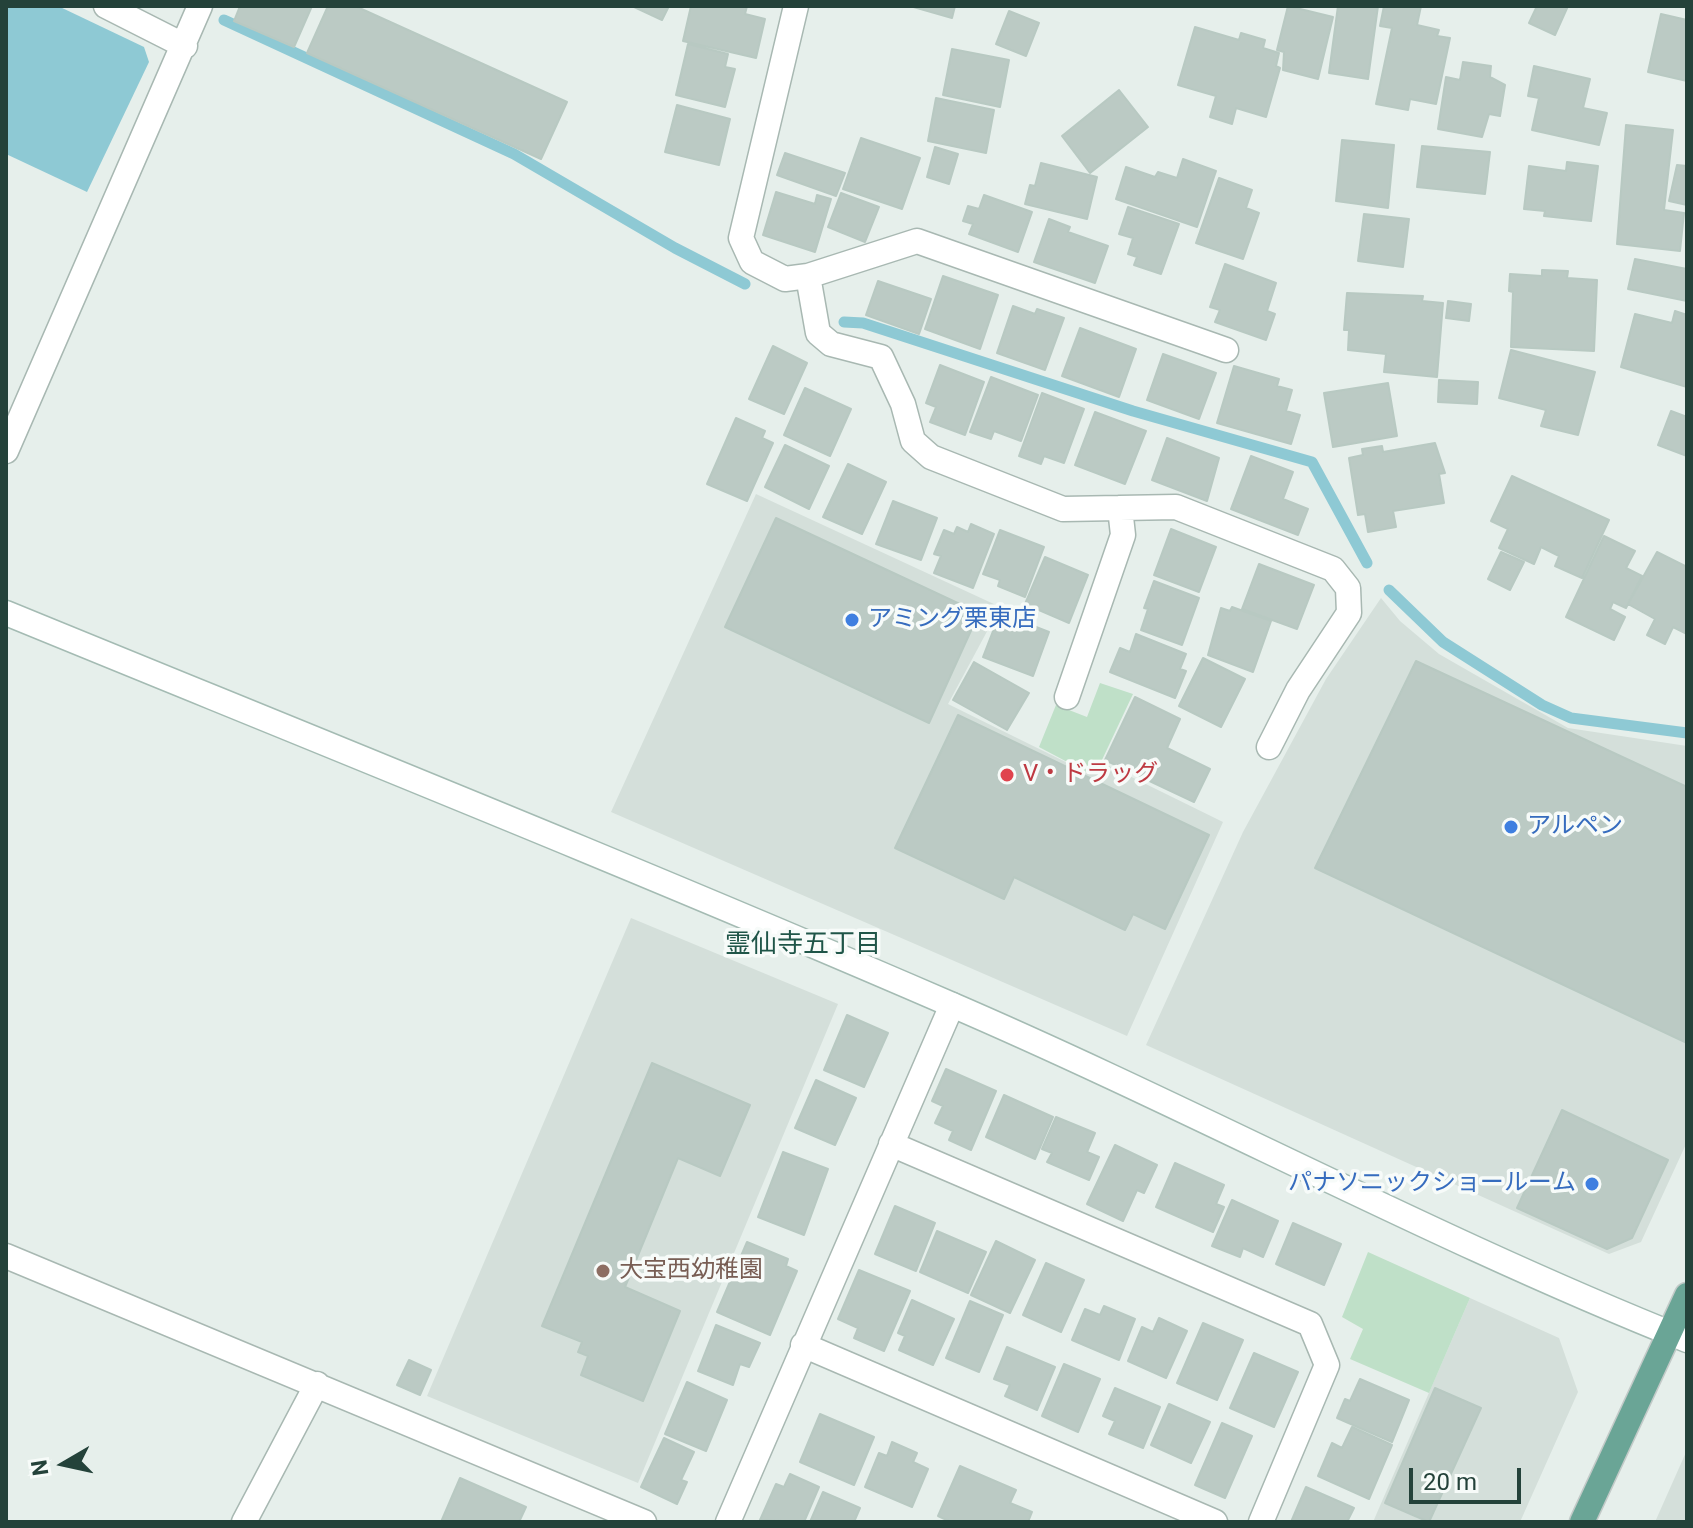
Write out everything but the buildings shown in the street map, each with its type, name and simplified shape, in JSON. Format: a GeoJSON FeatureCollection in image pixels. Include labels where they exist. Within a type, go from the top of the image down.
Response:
{"type":"FeatureCollection","features":[{"type":"Feature","properties":{"kind":"main road"},"geometry":{"type":"LineString","coordinates":[[1582,1522],[1678,1336],[1687,1295]]}},
{"type":"Feature","properties":{"kind":"street"},"geometry":{"type":"LineString","coordinates":[[106,6],[185,46]]}},
{"type":"Feature","properties":{"kind":"street"},"geometry":{"type":"LineString","coordinates":[[6,451],[200,6]]}},
{"type":"Feature","properties":{"kind":"street"},"geometry":{"type":"LineString","coordinates":[[796,6],[741,238],[752,262],[785,279],[808,276],[917,241],[1226,350]]}},
{"type":"Feature","properties":{"kind":"street"},"geometry":{"type":"LineString","coordinates":[[808,276],[818,333],[831,344],[881,357],[903,404],[913,441],[931,457],[1063,509],[1176,507],[1333,569],[1348,588],[1349,613],[1298,690],[1269,747]]}},
{"type":"Feature","properties":{"kind":"street"},"geometry":{"type":"LineString","coordinates":[[1067,697],[1123,535],[1120,508]]}},
{"type":"Feature","properties":{"kind":"street"},"geometry":{"type":"LineString","coordinates":[[6,613],[952,1005],[1118,1080],[1376,1205],[1678,1336]]}},
{"type":"Feature","properties":{"kind":"street"},"geometry":{"type":"LineString","coordinates":[[728,1522],[952,1005]]}},
{"type":"Feature","properties":{"kind":"street"},"geometry":{"type":"LineString","coordinates":[[891,1144],[1310,1324],[1327,1365],[1261,1522]]}},
{"type":"Feature","properties":{"kind":"street"},"geometry":{"type":"LineString","coordinates":[[6,1256],[644,1522]]}},
{"type":"Feature","properties":{"kind":"street"},"geometry":{"type":"LineString","coordinates":[[803,1345],[1215,1522]]}},
{"type":"Feature","properties":{"kind":"street"},"geometry":{"type":"LineString","coordinates":[[244,1522],[317,1384]]}},
{"type":"Feature","properties":{"kind":"shaded area"},"geometry":{"type":"Polygon","coordinates":[[[756,494],[996,605],[991,624],[948,704],[1088,773],[1101,762],[1223,822],[1127,1036],[611,812],[756,494]]]}},
{"type":"Feature","properties":{"kind":"shaded area"},"geometry":{"type":"Polygon","coordinates":[[[1381,598],[1400,621],[1439,654],[1568,728],[1687,746],[1687,1142],[1641,1242],[1609,1254],[1146,1045],[1243,832],[1326,679],[1381,598]]]}},
{"type":"Feature","properties":{"kind":"shaded area","name":"大宝西幼稚園"},"geometry":{"type":"Polygon","coordinates":[[[631,918],[838,1004],[638,1483],[427,1396],[631,918]]]}},
{"type":"Feature","properties":{"kind":"shaded area"},"geometry":{"type":"Polygon","coordinates":[[[1470,1298],[1559,1338],[1578,1392],[1520,1522],[1373,1522],[1470,1298]]]}},
{"type":"Feature","properties":{"kind":"shaded area"},"geometry":{"type":"Polygon","coordinates":[[[1687,1450],[1687,1522],[1655,1522],[1687,1450]]]}},
{"type":"Feature","properties":{"kind":"green space"},"geometry":{"type":"Polygon","coordinates":[[[1100,683],[1133,694],[1101,762],[1088,773],[1039,747],[1056,705],[1087,717],[1100,683]]]}},
{"type":"Feature","properties":{"kind":"green space"},"geometry":{"type":"Polygon","coordinates":[[[1368,1252],[1470,1298],[1429,1393],[1350,1359],[1363,1329],[1342,1317],[1368,1252]]]}},
{"type":"Feature","properties":{"kind":"water"},"geometry":{"type":"Polygon","coordinates":[[[6,6],[58,6],[144,47],[149,62],[87,192],[6,154],[6,6]]]}},
{"type":"Feature","properties":{"kind":"waterway"},"geometry":{"type":"LineString","coordinates":[[224,20],[514,154],[675,248],[745,284]]}},
{"type":"Feature","properties":{"kind":"waterway"},"geometry":{"type":"LineString","coordinates":[[844,322],[863,323],[1133,411],[1312,462],[1367,563]]}},
{"type":"Feature","properties":{"kind":"waterway"},"geometry":{"type":"LineString","coordinates":[[1389,590],[1443,642],[1542,705],[1571,718],[1687,733]]}},
{"type":"Feature","properties":{"kind":"place","name":"アミング栗東店"},"geometry":{"type":"Point","coordinates":[852,620]}},
{"type":"Feature","properties":{"kind":"place","name":"V・ドラッグ"},"geometry":{"type":"Point","coordinates":[1007,775]}},
{"type":"Feature","properties":{"kind":"place","name":"アルペン"},"geometry":{"type":"Point","coordinates":[1511,827]}},
{"type":"Feature","properties":{"kind":"place","name":"パナソニックショールーム"},"geometry":{"type":"Point","coordinates":[1592,1184]}},
{"type":"Feature","properties":{"kind":"place","name":"大宝西幼稚園"},"geometry":{"type":"Point","coordinates":[603,1271]}},
{"type":"Feature","properties":{"kind":"district","name":"霊仙寺五丁目"},"geometry":{"type":"Point","coordinates":[803,945]}}]}
